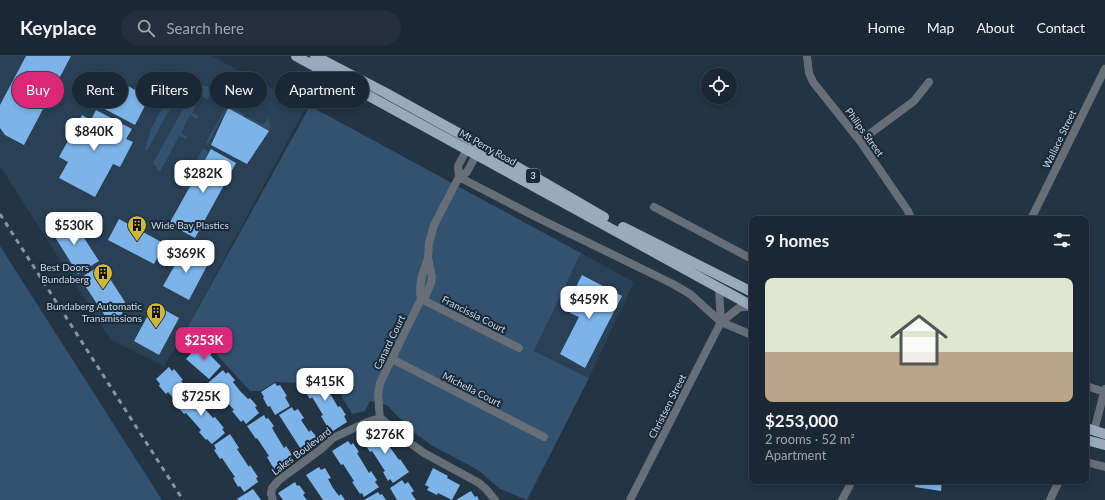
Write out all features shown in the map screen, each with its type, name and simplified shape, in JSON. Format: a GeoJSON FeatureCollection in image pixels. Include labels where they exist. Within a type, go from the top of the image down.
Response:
{"type":"FeatureCollection","features":[{"type":"Feature","properties":{"kind":"main road","name":"Mt Perry Road"},"geometry":{"type":"LineString","coordinates":[[296,56],[469,145],[749,305]]}},
{"type":"Feature","properties":{"kind":"main road","name":"Mt Perry Road"},"geometry":{"type":"LineString","coordinates":[[316,56],[384,92],[469,145]]}},
{"type":"Feature","properties":{"kind":"main road","name":"Mt Perry Road"},"geometry":{"type":"LineString","coordinates":[[478,150],[615,223],[749,290]]}},
{"type":"Feature","properties":{"kind":"main road"},"geometry":{"type":"LineString","coordinates":[[1090,429],[1105,434]]}},
{"type":"Feature","properties":{"kind":"main road"},"geometry":{"type":"LineString","coordinates":[[1089,440],[1105,445]]}},
{"type":"Feature","properties":{"kind":"street","name":"Philips Street"},"geometry":{"type":"LineString","coordinates":[[807,56],[809,73],[813,82],[860,141],[908,211],[910,216]]}},
{"type":"Feature","properties":{"kind":"street","name":"Wallace Street"},"geometry":{"type":"LineString","coordinates":[[1032,216],[1105,70]]}},
{"type":"Feature","properties":{"kind":"street"},"geometry":{"type":"LineString","coordinates":[[860,141],[914,101],[929,82]]}},
{"type":"Feature","properties":{"kind":"street"},"geometry":{"type":"LineString","coordinates":[[421,299],[422,274],[428,258],[429,242],[434,225],[459,176],[458,166],[469,145]]}},
{"type":"Feature","properties":{"kind":"street"},"geometry":{"type":"LineString","coordinates":[[459,176],[467,172],[478,150]]}},
{"type":"Feature","properties":{"kind":"street"},"geometry":{"type":"LineString","coordinates":[[459,176],[538,218],[672,284],[690,294],[721,322],[749,334]]}},
{"type":"Feature","properties":{"kind":"street"},"geometry":{"type":"LineString","coordinates":[[654,207],[749,257]]}},
{"type":"Feature","properties":{"kind":"street"},"geometry":{"type":"LineString","coordinates":[[719,288],[721,322]]}},
{"type":"Feature","properties":{"kind":"street","name":"Francissia Court"},"geometry":{"type":"LineString","coordinates":[[421,299],[519,348]]}},
{"type":"Feature","properties":{"kind":"street","name":"Canard Court"},"geometry":{"type":"LineString","coordinates":[[380,419],[379,389],[421,299]]}},
{"type":"Feature","properties":{"kind":"street","name":"Christsen Street"},"geometry":{"type":"LineString","coordinates":[[630,500],[721,322],[740,307],[749,307]]}},
{"type":"Feature","properties":{"kind":"street","name":"Michella Court"},"geometry":{"type":"LineString","coordinates":[[392,359],[544,437]]}},
{"type":"Feature","properties":{"kind":"street"},"geometry":{"type":"LineString","coordinates":[[1089,387],[1104,391],[1090,429]]}},
{"type":"Feature","properties":{"kind":"street"},"geometry":{"type":"LineString","coordinates":[[380,419],[424,453],[479,483],[495,500]]}},
{"type":"Feature","properties":{"kind":"street","name":"Lakes Boulevard"},"geometry":{"type":"LineString","coordinates":[[273,500],[271,494],[273,486],[320,450],[333,438],[367,422],[380,419]]}},
{"type":"Feature","properties":{"kind":"street"},"geometry":{"type":"LineString","coordinates":[[1089,463],[1105,467]]}},
{"type":"Feature","properties":{"kind":"street"},"geometry":{"type":"LineString","coordinates":[[842,500],[850,484]]}},
{"type":"Feature","properties":{"kind":"street"},"geometry":{"type":"LineString","coordinates":[[1050,500],[1058,484]]}},
{"type":"Feature","properties":{"kind":"shaded area"},"geometry":{"type":"Polygon","coordinates":[[[0,56],[212,56],[241,72],[210,72],[210,108],[267,108],[267,86],[275,90],[275,108],[305,108],[181,339],[164,366],[111,340],[0,166],[0,56]]]}},
{"type":"Feature","properties":{"kind":"shaded area"},"geometry":{"type":"Polygon","coordinates":[[[202,85],[208,87],[210,93],[208,99],[202,96],[202,85]]]}},
{"type":"Feature","properties":{"kind":"shaded area"},"geometry":{"type":"Polygon","coordinates":[[[162,108],[170,108],[147,151],[145,150],[151,129],[162,108]]]}},
{"type":"Feature","properties":{"kind":"shaded area"},"geometry":{"type":"Polygon","coordinates":[[[183,108],[195,108],[192,113],[199,116],[197,119],[190,115],[181,133],[187,137],[186,139],[179,136],[160,172],[153,163],[183,108]]]}},
{"type":"Feature","properties":{"kind":"shaded area"},"geometry":{"type":"Polygon","coordinates":[[[223,108],[227,108],[208,144],[206,142],[225,109],[223,108]]]}},
{"type":"Feature","properties":{"kind":"shaded area"},"geometry":{"type":"Polygon","coordinates":[[[227,108],[233,108],[245,115],[244,117],[227,108]]]}},
{"type":"Feature","properties":{"kind":"shaded area"},"geometry":{"type":"Polygon","coordinates":[[[309,108],[314,108],[581,253],[534,351],[589,378],[527,500],[500,489],[478,470],[431,445],[411,430],[387,405],[370,401],[365,411],[352,414],[326,370],[321,371],[299,383],[275,382],[260,391],[250,391],[206,343],[195,345],[181,339],[309,108]]]}},
{"type":"Feature","properties":{"kind":"shaded area"},"geometry":{"type":"Polygon","coordinates":[[[248,117],[263,125],[268,118],[271,127],[268,131],[247,119],[248,117]]]}},
{"type":"Feature","properties":{"kind":"shaded area"},"geometry":{"type":"Polygon","coordinates":[[[203,148],[209,152],[188,190],[175,183],[176,181],[183,184],[203,148]]]}},
{"type":"Feature","properties":{"kind":"shaded area"},"geometry":{"type":"Polygon","coordinates":[[[0,246],[162,500],[0,500],[0,246]]]}},
{"type":"Feature","properties":{"kind":"shaded area"},"geometry":{"type":"Polygon","coordinates":[[[581,253],[634,282],[589,378],[534,351],[581,253]]]}},
{"type":"Feature","properties":{"kind":"building"},"geometry":{"type":"Polygon","coordinates":[[[26,56],[71,56],[63,72],[18,72],[26,56]]]}},
{"type":"Feature","properties":{"kind":"building"},"geometry":{"type":"Polygon","coordinates":[[[12,82],[12,108],[44,108],[24,145],[5,135],[0,128],[0,105],[12,82]]]}},
{"type":"Feature","properties":{"kind":"building"},"geometry":{"type":"Polygon","coordinates":[[[128,86],[136,91],[136,108],[144,108],[135,125],[103,108],[128,108],[128,86]]]}},
{"type":"Feature","properties":{"kind":"building"},"geometry":{"type":"Polygon","coordinates":[[[228,108],[269,131],[247,164],[211,145],[228,108]]]}},
{"type":"Feature","properties":{"kind":"building"},"geometry":{"type":"Polygon","coordinates":[[[96,110],[132,129],[126,139],[133,142],[120,167],[113,164],[95,197],[59,178],[68,162],[59,157],[82,115],[91,120],[96,110]]]}},
{"type":"Feature","properties":{"kind":"building"},"geometry":{"type":"Polygon","coordinates":[[[211,149],[236,163],[195,238],[169,224],[211,149]]]}},
{"type":"Feature","properties":{"kind":"building","name":"Wide Bay Plastics"},"geometry":{"type":"Polygon","coordinates":[[[119,219],[165,244],[154,264],[108,240],[119,219]]]}},
{"type":"Feature","properties":{"kind":"building"},"geometry":{"type":"Polygon","coordinates":[[[62,221],[75,224],[99,261],[78,274],[50,229],[62,221]]]}},
{"type":"Feature","properties":{"kind":"building"},"geometry":{"type":"Polygon","coordinates":[[[184,249],[209,262],[189,300],[163,286],[184,249]]]}},
{"type":"Feature","properties":{"kind":"building","name":"Best Doors Bundaberg"},"geometry":{"type":"Polygon","coordinates":[[[101,265],[125,302],[122,314],[109,322],[80,278],[101,265]]]}},
{"type":"Feature","properties":{"kind":"building"},"geometry":{"type":"Polygon","coordinates":[[[582,275],[622,296],[585,368],[560,354],[579,317],[570,313],[578,297],[573,293],[582,275]]]}},
{"type":"Feature","properties":{"kind":"building","name":"Bundaberg Automatic Transmissions"},"geometry":{"type":"Polygon","coordinates":[[[154,304],[179,318],[159,355],[134,341],[154,304]]]}},
{"type":"Feature","properties":{"kind":"building"},"geometry":{"type":"Polygon","coordinates":[[[199,345],[203,348],[205,346],[212,353],[210,355],[221,366],[209,379],[186,359],[199,345]]]}},
{"type":"Feature","properties":{"kind":"building"},"geometry":{"type":"Polygon","coordinates":[[[169,367],[172,371],[174,369],[183,380],[181,381],[188,388],[175,400],[168,392],[166,394],[159,386],[160,384],[156,379],[169,367]]]}},
{"type":"Feature","properties":{"kind":"building"},"geometry":{"type":"Polygon","coordinates":[[[223,370],[226,374],[228,372],[235,380],[233,382],[240,391],[248,399],[250,398],[257,406],[255,407],[259,413],[246,424],[243,420],[241,422],[232,411],[234,410],[208,383],[223,370]]]}},
{"type":"Feature","properties":{"kind":"building"},"geometry":{"type":"Polygon","coordinates":[[[318,374],[328,386],[326,387],[338,407],[340,406],[346,415],[344,416],[347,422],[333,431],[330,427],[328,428],[321,416],[323,415],[312,397],[310,399],[301,385],[318,374]]]}},
{"type":"Feature","properties":{"kind":"building"},"geometry":{"type":"Polygon","coordinates":[[[275,383],[277,386],[280,385],[287,396],[285,397],[290,406],[275,415],[270,406],[268,407],[261,392],[275,383]]]}},
{"type":"Feature","properties":{"kind":"building"},"geometry":{"type":"Polygon","coordinates":[[[191,389],[202,401],[200,403],[224,428],[222,429],[225,433],[212,444],[199,432],[201,430],[186,413],[184,414],[177,406],[179,405],[176,401],[191,389]]]}},
{"type":"Feature","properties":{"kind":"building"},"geometry":{"type":"Polygon","coordinates":[[[292,407],[294,411],[298,409],[304,418],[301,420],[309,432],[311,430],[318,439],[314,442],[317,446],[304,454],[279,415],[292,407]]]}},
{"type":"Feature","properties":{"kind":"building"},"geometry":{"type":"Polygon","coordinates":[[[264,415],[266,419],[268,418],[274,426],[272,428],[284,448],[286,446],[292,455],[290,456],[293,462],[279,471],[276,467],[274,469],[267,457],[269,456],[247,426],[264,415]]]}},
{"type":"Feature","properties":{"kind":"building"},"geometry":{"type":"Polygon","coordinates":[[[377,427],[380,431],[382,430],[389,441],[387,443],[409,472],[393,483],[390,479],[388,481],[383,472],[385,471],[372,451],[370,452],[364,443],[366,442],[363,436],[377,427]]]}},
{"type":"Feature","properties":{"kind":"building"},"geometry":{"type":"Polygon","coordinates":[[[230,434],[239,448],[237,449],[258,477],[256,478],[258,482],[244,492],[240,486],[238,487],[233,478],[235,477],[222,458],[220,459],[214,450],[216,449],[214,445],[230,434]]]}},
{"type":"Feature","properties":{"kind":"building"},"geometry":{"type":"Polygon","coordinates":[[[348,441],[351,445],[353,443],[369,473],[371,471],[377,480],[375,482],[379,487],[364,497],[362,493],[360,494],[352,482],[354,481],[343,464],[341,465],[332,451],[348,441]]]}},
{"type":"Feature","properties":{"kind":"building"},"geometry":{"type":"Polygon","coordinates":[[[319,467],[321,470],[325,468],[331,478],[328,479],[333,488],[339,496],[341,494],[345,500],[323,500],[306,475],[319,467]]]}},
{"type":"Feature","properties":{"kind":"building"},"geometry":{"type":"Polygon","coordinates":[[[433,468],[448,476],[447,478],[460,485],[452,500],[438,493],[437,495],[427,490],[429,487],[425,485],[433,468]]]}},
{"type":"Feature","properties":{"kind":"building"},"geometry":{"type":"Polygon","coordinates":[[[402,480],[405,484],[408,482],[414,491],[411,493],[416,500],[397,500],[390,488],[402,480]]]}},
{"type":"Feature","properties":{"kind":"building"},"geometry":{"type":"Polygon","coordinates":[[[295,482],[297,486],[299,485],[305,493],[303,495],[307,500],[283,500],[278,493],[295,482]]]}},
{"type":"Feature","properties":{"kind":"building"},"geometry":{"type":"Polygon","coordinates":[[[916,484],[942,484],[941,491],[915,487],[916,484]]]}},
{"type":"Feature","properties":{"kind":"building"},"geometry":{"type":"Polygon","coordinates":[[[253,489],[261,500],[237,499],[253,489]]]}},
{"type":"Feature","properties":{"kind":"building"},"geometry":{"type":"Polygon","coordinates":[[[471,491],[479,500],[456,500],[471,491]]]}},
{"type":"Feature","properties":{"kind":"building"},"geometry":{"type":"Polygon","coordinates":[[[378,492],[380,495],[382,494],[386,500],[364,500],[378,492]]]}},
{"type":"Feature","properties":{"kind":"railway"},"geometry":{"type":"LineString","coordinates":[[0,214],[183,500]]}},
{"type":"Feature","properties":{"kind":"place","name":"Wide Bay Plastics"},"geometry":{"type":"Point","coordinates":[137,242]}},
{"type":"Feature","properties":{"kind":"place","name":"Best Doors Bundaberg"},"geometry":{"type":"Point","coordinates":[103,290]}},
{"type":"Feature","properties":{"kind":"place","name":"Bundaberg Automatic Transmissions"},"geometry":{"type":"Point","coordinates":[156,329]}}]}
